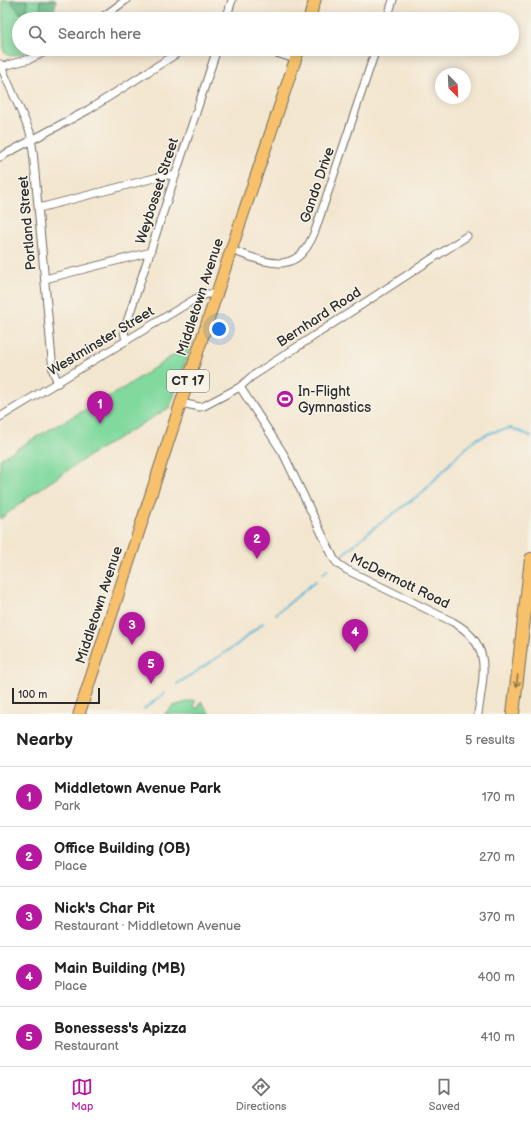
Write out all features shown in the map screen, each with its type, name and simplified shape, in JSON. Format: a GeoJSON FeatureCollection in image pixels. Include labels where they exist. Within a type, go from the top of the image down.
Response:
{"type":"FeatureCollection","features":[{"type":"Feature","properties":{"kind":"highway"},"geometry":{"type":"LineString","coordinates":[[513,714],[531,559]]}},
{"type":"Feature","properties":{"kind":"main road"},"geometry":{"type":"LineString","coordinates":[[311,12],[315,0]]}},
{"type":"Feature","properties":{"kind":"main road","name":"Middletown Avenue"},"geometry":{"type":"LineString","coordinates":[[79,714],[296,56]]}},
{"type":"Feature","properties":{"kind":"street"},"geometry":{"type":"LineString","coordinates":[[110,12],[126,0]]}},
{"type":"Feature","properties":{"kind":"street"},"geometry":{"type":"LineString","coordinates":[[228,12],[232,0]]}},
{"type":"Feature","properties":{"kind":"street"},"geometry":{"type":"LineString","coordinates":[[389,12],[393,0]]}},
{"type":"Feature","properties":{"kind":"street"},"geometry":{"type":"LineString","coordinates":[[0,66],[30,59],[36,56]]}},
{"type":"Feature","properties":{"kind":"street"},"geometry":{"type":"LineString","coordinates":[[0,158],[31,139],[88,110],[173,56]]}},
{"type":"Feature","properties":{"kind":"street","name":"Weybosset Street"},"geometry":{"type":"LineString","coordinates":[[126,341],[124,331],[215,56]]}},
{"type":"Feature","properties":{"kind":"street","name":"Gando Drive"},"geometry":{"type":"LineString","coordinates":[[231,250],[272,264],[297,258],[308,247],[316,232],[374,56]]}},
{"type":"Feature","properties":{"kind":"street","name":"Portland Street"},"geometry":{"type":"LineString","coordinates":[[0,66],[30,132],[39,208],[53,371],[58,383]]}},
{"type":"Feature","properties":{"kind":"street"},"geometry":{"type":"LineString","coordinates":[[39,208],[166,175],[175,176]]}},
{"type":"Feature","properties":{"kind":"street","name":"Bernhard Road"},"geometry":{"type":"LineString","coordinates":[[181,403],[200,407],[204,406],[240,387],[251,377],[467,236]]}},
{"type":"Feature","properties":{"kind":"street"},"geometry":{"type":"LineString","coordinates":[[45,279],[151,252]]}},
{"type":"Feature","properties":{"kind":"street","name":"Westminster Street"},"geometry":{"type":"LineString","coordinates":[[0,417],[195,300],[207,294],[217,294]]}},
{"type":"Feature","properties":{"kind":"street","name":"McDermott Road"},"geometry":{"type":"LineString","coordinates":[[240,387],[283,453],[334,559],[338,564],[346,570],[453,622],[468,632],[475,640],[479,647],[484,664],[478,714]]}},
{"type":"Feature","properties":{"kind":"green space"},"geometry":{"type":"Polygon","coordinates":[[[2,0],[54,0],[52,12],[12,12],[12,56],[4,52],[2,0]]]}},
{"type":"Feature","properties":{"kind":"green space"},"geometry":{"type":"Polygon","coordinates":[[[11,0],[27,0],[27,11],[19,12],[11,0]]]}},
{"type":"Feature","properties":{"kind":"green space"},"geometry":{"type":"Polygon","coordinates":[[[40,0],[56,0],[54,12],[41,12],[40,0]]]}},
{"type":"Feature","properties":{"kind":"green space"},"geometry":{"type":"Polygon","coordinates":[[[192,343],[170,407],[90,455],[34,493],[0,519],[0,459],[122,389],[192,343]]]}},
{"type":"Feature","properties":{"kind":"green space"},"geometry":{"type":"Polygon","coordinates":[[[195,700],[194,707],[198,709],[201,701],[210,714],[164,714],[173,706],[195,700]]]}},
{"type":"Feature","properties":{"kind":"waterway"},"geometry":{"type":"LineString","coordinates":[[341,556],[371,530],[423,492],[458,455],[476,439],[493,432],[511,428],[531,436]]}},
{"type":"Feature","properties":{"kind":"waterway"},"geometry":{"type":"LineString","coordinates":[[323,574],[328,569]]}},
{"type":"Feature","properties":{"kind":"waterway"},"geometry":{"type":"LineString","coordinates":[[276,614],[316,581]]}},
{"type":"Feature","properties":{"kind":"waterway"},"geometry":{"type":"LineString","coordinates":[[177,684],[235,646],[263,623]]}},
{"type":"Feature","properties":{"kind":"waterway"},"geometry":{"type":"LineString","coordinates":[[144,709],[165,693]]}},
{"type":"Feature","properties":{"kind":"place","name":"In-Flight Gymnastics"},"geometry":{"type":"Point","coordinates":[285,399]}},
{"type":"Feature","properties":{"kind":"place","name":"Middletown Avenue Park"},"geometry":{"type":"Point","coordinates":[100,424]}},
{"type":"Feature","properties":{"kind":"place","name":"Office Building (OB)"},"geometry":{"type":"Point","coordinates":[257,559]}},
{"type":"Feature","properties":{"kind":"place","name":"Nick's Char Pit"},"geometry":{"type":"Point","coordinates":[132,645]}},
{"type":"Feature","properties":{"kind":"place","name":"Main Building (MB)"},"geometry":{"type":"Point","coordinates":[355,652]}},
{"type":"Feature","properties":{"kind":"place","name":"Bonessess's Apizza"},"geometry":{"type":"Point","coordinates":[151,684]}}]}
